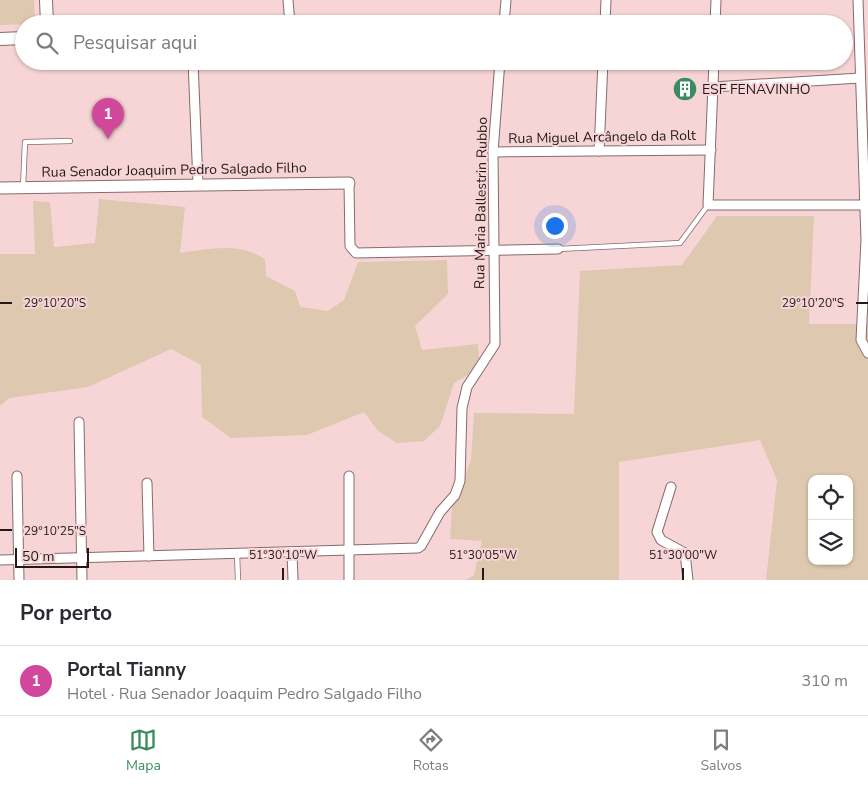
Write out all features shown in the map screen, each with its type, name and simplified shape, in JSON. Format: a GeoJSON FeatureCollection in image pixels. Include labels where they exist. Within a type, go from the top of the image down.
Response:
{"type":"FeatureCollection","features":[{"type":"Feature","properties":{"kind":"main road"},"geometry":{"type":"LineString","coordinates":[[46,0],[47,15]]}},
{"type":"Feature","properties":{"kind":"main road"},"geometry":{"type":"LineString","coordinates":[[0,39],[15,38]]}},
{"type":"Feature","properties":{"kind":"street"},"geometry":{"type":"LineString","coordinates":[[288,0],[289,15]]}},
{"type":"Feature","properties":{"kind":"street"},"geometry":{"type":"LineString","coordinates":[[505,15],[506,0]]}},
{"type":"Feature","properties":{"kind":"street"},"geometry":{"type":"LineString","coordinates":[[605,15],[606,0]]}},
{"type":"Feature","properties":{"kind":"street"},"geometry":{"type":"LineString","coordinates":[[715,15],[716,0]]}},
{"type":"Feature","properties":{"kind":"street"},"geometry":{"type":"LineString","coordinates":[[858,0],[866,260],[861,340],[868,353]]}},
{"type":"Feature","properties":{"kind":"street"},"geometry":{"type":"LineString","coordinates":[[193,70],[198,184]]}},
{"type":"Feature","properties":{"kind":"street","name":"Rua Maria Ballestrin Rubbo"},"geometry":{"type":"LineString","coordinates":[[349,551],[418,548],[424,543],[440,512],[457,490],[462,408],[468,388],[495,344],[493,152],[499,70]]}},
{"type":"Feature","properties":{"kind":"street"},"geometry":{"type":"LineString","coordinates":[[598,151],[602,70]]}},
{"type":"Feature","properties":{"kind":"street"},"geometry":{"type":"LineString","coordinates":[[714,70],[708,206],[865,205]]}},
{"type":"Feature","properties":{"kind":"street"},"geometry":{"type":"LineString","coordinates":[[713,87],[860,78]]}},
{"type":"Feature","properties":{"kind":"street","name":"Rua Miguel Arcângelo da Rolt"},"geometry":{"type":"LineString","coordinates":[[493,152],[711,150]]}},
{"type":"Feature","properties":{"kind":"street"},"geometry":{"type":"LineString","coordinates":[[349,182],[350,246],[356,253],[558,249]]}},
{"type":"Feature","properties":{"kind":"street","name":"Rua Senador Joaquim Pedro Salgado Filho"},"geometry":{"type":"LineString","coordinates":[[0,188],[349,182]]}},
{"type":"Feature","properties":{"kind":"street"},"geometry":{"type":"LineString","coordinates":[[79,422],[82,580]]}},
{"type":"Feature","properties":{"kind":"street"},"geometry":{"type":"LineString","coordinates":[[17,476],[19,580]]}},
{"type":"Feature","properties":{"kind":"street"},"geometry":{"type":"LineString","coordinates":[[349,476],[349,580]]}},
{"type":"Feature","properties":{"kind":"street"},"geometry":{"type":"LineString","coordinates":[[147,483],[149,556]]}},
{"type":"Feature","properties":{"kind":"street"},"geometry":{"type":"LineString","coordinates":[[671,487],[657,532],[661,540],[685,553],[688,580]]}},
{"type":"Feature","properties":{"kind":"street"},"geometry":{"type":"LineString","coordinates":[[0,560],[349,551]]}},
{"type":"Feature","properties":{"kind":"street"},"geometry":{"type":"LineString","coordinates":[[292,552],[293,580]]}},
{"type":"Feature","properties":{"kind":"lane"},"geometry":{"type":"LineString","coordinates":[[23,188],[25,142],[70,141]]}},
{"type":"Feature","properties":{"kind":"lane"},"geometry":{"type":"LineString","coordinates":[[558,249],[675,245],[683,240],[708,206]]}},
{"type":"Feature","properties":{"kind":"lane"},"geometry":{"type":"LineString","coordinates":[[238,553],[238,580]]}},
{"type":"Feature","properties":{"kind":"shaded area"},"geometry":{"type":"Polygon","coordinates":[[[0,0],[34,0],[35,15],[15,15],[15,25],[0,25],[0,0]]]}},
{"type":"Feature","properties":{"kind":"shaded area"},"geometry":{"type":"Polygon","coordinates":[[[99,199],[185,207],[180,253],[224,248],[245,250],[255,254],[265,259],[266,276],[295,291],[300,307],[328,311],[344,300],[358,262],[447,260],[448,294],[415,326],[422,350],[478,344],[480,368],[454,383],[440,426],[424,441],[397,443],[378,431],[364,412],[307,435],[231,438],[202,417],[201,365],[171,349],[88,387],[9,398],[0,406],[0,254],[35,254],[33,201],[50,202],[54,247],[95,243],[99,199]]]}},
{"type":"Feature","properties":{"kind":"shaded area"},"geometry":{"type":"Polygon","coordinates":[[[717,216],[814,216],[809,324],[868,324],[868,580],[766,580],[777,480],[760,440],[619,462],[619,580],[466,580],[474,575],[482,541],[450,539],[452,507],[471,460],[474,413],[574,414],[580,271],[682,265],[717,216]]]}},
{"type":"Feature","properties":{"kind":"place","name":"ESF FENAVINHO"},"geometry":{"type":"Point","coordinates":[685,89]}},
{"type":"Feature","properties":{"kind":"place","name":"Portal Tianny"},"geometry":{"type":"Point","coordinates":[108,139]}}]}
